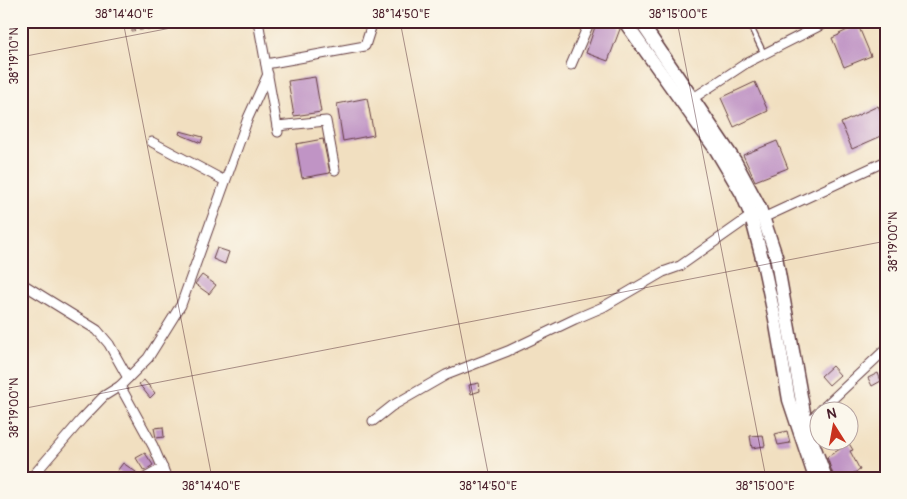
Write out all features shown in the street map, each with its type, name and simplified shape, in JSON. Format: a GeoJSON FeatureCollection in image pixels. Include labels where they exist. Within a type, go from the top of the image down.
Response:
{"type":"FeatureCollection","features":[{"type":"Feature","properties":{"kind":"main road"},"geometry":{"type":"LineString","coordinates":[[624,21],[716,150],[757,217],[776,256],[806,424],[826,478]]}},
{"type":"Feature","properties":{"kind":"main road"},"geometry":{"type":"LineString","coordinates":[[640,21],[735,161],[760,208],[757,217],[762,258],[789,400],[815,478]]}},
{"type":"Feature","properties":{"kind":"street"},"geometry":{"type":"LineString","coordinates":[[258,21],[277,129],[326,121],[335,170]]}},
{"type":"Feature","properties":{"kind":"street"},"geometry":{"type":"LineString","coordinates":[[267,69],[365,46],[373,21]]}},
{"type":"Feature","properties":{"kind":"street"},"geometry":{"type":"LineString","coordinates":[[572,65],[590,21]]}},
{"type":"Feature","properties":{"kind":"street"},"geometry":{"type":"LineString","coordinates":[[692,99],[748,62],[829,21]]}},
{"type":"Feature","properties":{"kind":"street"},"geometry":{"type":"LineString","coordinates":[[31,478],[104,396],[120,386],[148,358],[181,306],[267,69]]}},
{"type":"Feature","properties":{"kind":"street"},"geometry":{"type":"LineString","coordinates":[[152,142],[225,181]]}},
{"type":"Feature","properties":{"kind":"street"},"geometry":{"type":"LineString","coordinates":[[373,421],[392,406],[446,376],[508,351],[575,319],[603,308],[663,272],[680,266],[757,217],[886,162]]}},
{"type":"Feature","properties":{"kind":"street"},"geometry":{"type":"LineString","coordinates":[[21,283],[98,330],[109,344],[128,378]]}},
{"type":"Feature","properties":{"kind":"street"},"geometry":{"type":"LineString","coordinates":[[806,424],[886,349]]}},
{"type":"Feature","properties":{"kind":"street"},"geometry":{"type":"LineString","coordinates":[[120,386],[153,446],[167,478]]}},
{"type":"Feature","properties":{"kind":"street"},"geometry":{"type":"LineString","coordinates":[[145,478],[163,468]]}},
{"type":"Feature","properties":{"kind":"lane"},"geometry":{"type":"LineString","coordinates":[[748,21],[764,54]]}},
{"type":"Feature","properties":{"kind":"path"},"geometry":{"type":"LineString","coordinates":[[131,31],[149,29],[160,21]]}},
{"type":"Feature","properties":{"kind":"building"},"geometry":{"type":"Polygon","coordinates":[[[597,21],[616,23],[620,29],[608,61],[586,53],[597,21]]]}},
{"type":"Feature","properties":{"kind":"building"},"geometry":{"type":"Polygon","coordinates":[[[858,25],[871,56],[844,67],[832,38],[858,25]]]}},
{"type":"Feature","properties":{"kind":"building"},"geometry":{"type":"Polygon","coordinates":[[[315,77],[321,112],[294,116],[288,81],[315,77]]]}},
{"type":"Feature","properties":{"kind":"building"},"geometry":{"type":"Polygon","coordinates":[[[755,82],[768,111],[734,127],[721,98],[755,82]]]}},
{"type":"Feature","properties":{"kind":"building"},"geometry":{"type":"Polygon","coordinates":[[[367,98],[374,135],[343,141],[337,104],[367,98]]]}},
{"type":"Feature","properties":{"kind":"building"},"geometry":{"type":"Polygon","coordinates":[[[878,106],[886,121],[886,134],[852,149],[841,123],[878,106]]]}},
{"type":"Feature","properties":{"kind":"building"},"geometry":{"type":"Polygon","coordinates":[[[180,131],[203,137],[201,143],[179,134],[180,131]]]}},
{"type":"Feature","properties":{"kind":"building"},"geometry":{"type":"Polygon","coordinates":[[[323,139],[330,173],[302,178],[296,144],[323,139]]]}},
{"type":"Feature","properties":{"kind":"building"},"geometry":{"type":"Polygon","coordinates":[[[777,141],[788,168],[755,181],[743,155],[777,141]]]}},
{"type":"Feature","properties":{"kind":"building"},"geometry":{"type":"Polygon","coordinates":[[[217,248],[229,252],[225,264],[213,259],[217,248]]]}},
{"type":"Feature","properties":{"kind":"building"},"geometry":{"type":"Polygon","coordinates":[[[202,275],[216,285],[209,294],[195,284],[202,275]]]}},
{"type":"Feature","properties":{"kind":"building"},"geometry":{"type":"Polygon","coordinates":[[[832,366],[840,375],[829,385],[821,376],[832,366]]]}},
{"type":"Feature","properties":{"kind":"building"},"geometry":{"type":"Polygon","coordinates":[[[878,373],[881,381],[872,386],[868,378],[878,373]]]}},
{"type":"Feature","properties":{"kind":"building"},"geometry":{"type":"Polygon","coordinates":[[[144,380],[155,393],[150,398],[139,384],[144,380]]]}},
{"type":"Feature","properties":{"kind":"building"},"geometry":{"type":"Polygon","coordinates":[[[479,383],[480,391],[471,394],[469,385],[479,383]]]}},
{"type":"Feature","properties":{"kind":"building"},"geometry":{"type":"Polygon","coordinates":[[[163,427],[164,437],[156,438],[154,428],[163,427]]]}},
{"type":"Feature","properties":{"kind":"building"},"geometry":{"type":"Polygon","coordinates":[[[787,431],[790,443],[778,445],[775,434],[787,431]]]}},
{"type":"Feature","properties":{"kind":"building"},"geometry":{"type":"Polygon","coordinates":[[[763,435],[765,446],[752,448],[750,436],[763,435]]]}},
{"type":"Feature","properties":{"kind":"building"},"geometry":{"type":"Polygon","coordinates":[[[835,452],[851,452],[860,470],[844,478],[834,478],[827,457],[835,452]]]}},
{"type":"Feature","properties":{"kind":"building"},"geometry":{"type":"Polygon","coordinates":[[[145,453],[153,465],[144,471],[136,458],[145,453]]]}},
{"type":"Feature","properties":{"kind":"building"},"geometry":{"type":"Polygon","coordinates":[[[123,463],[136,472],[132,478],[127,478],[117,471],[123,463]]]}}]}
